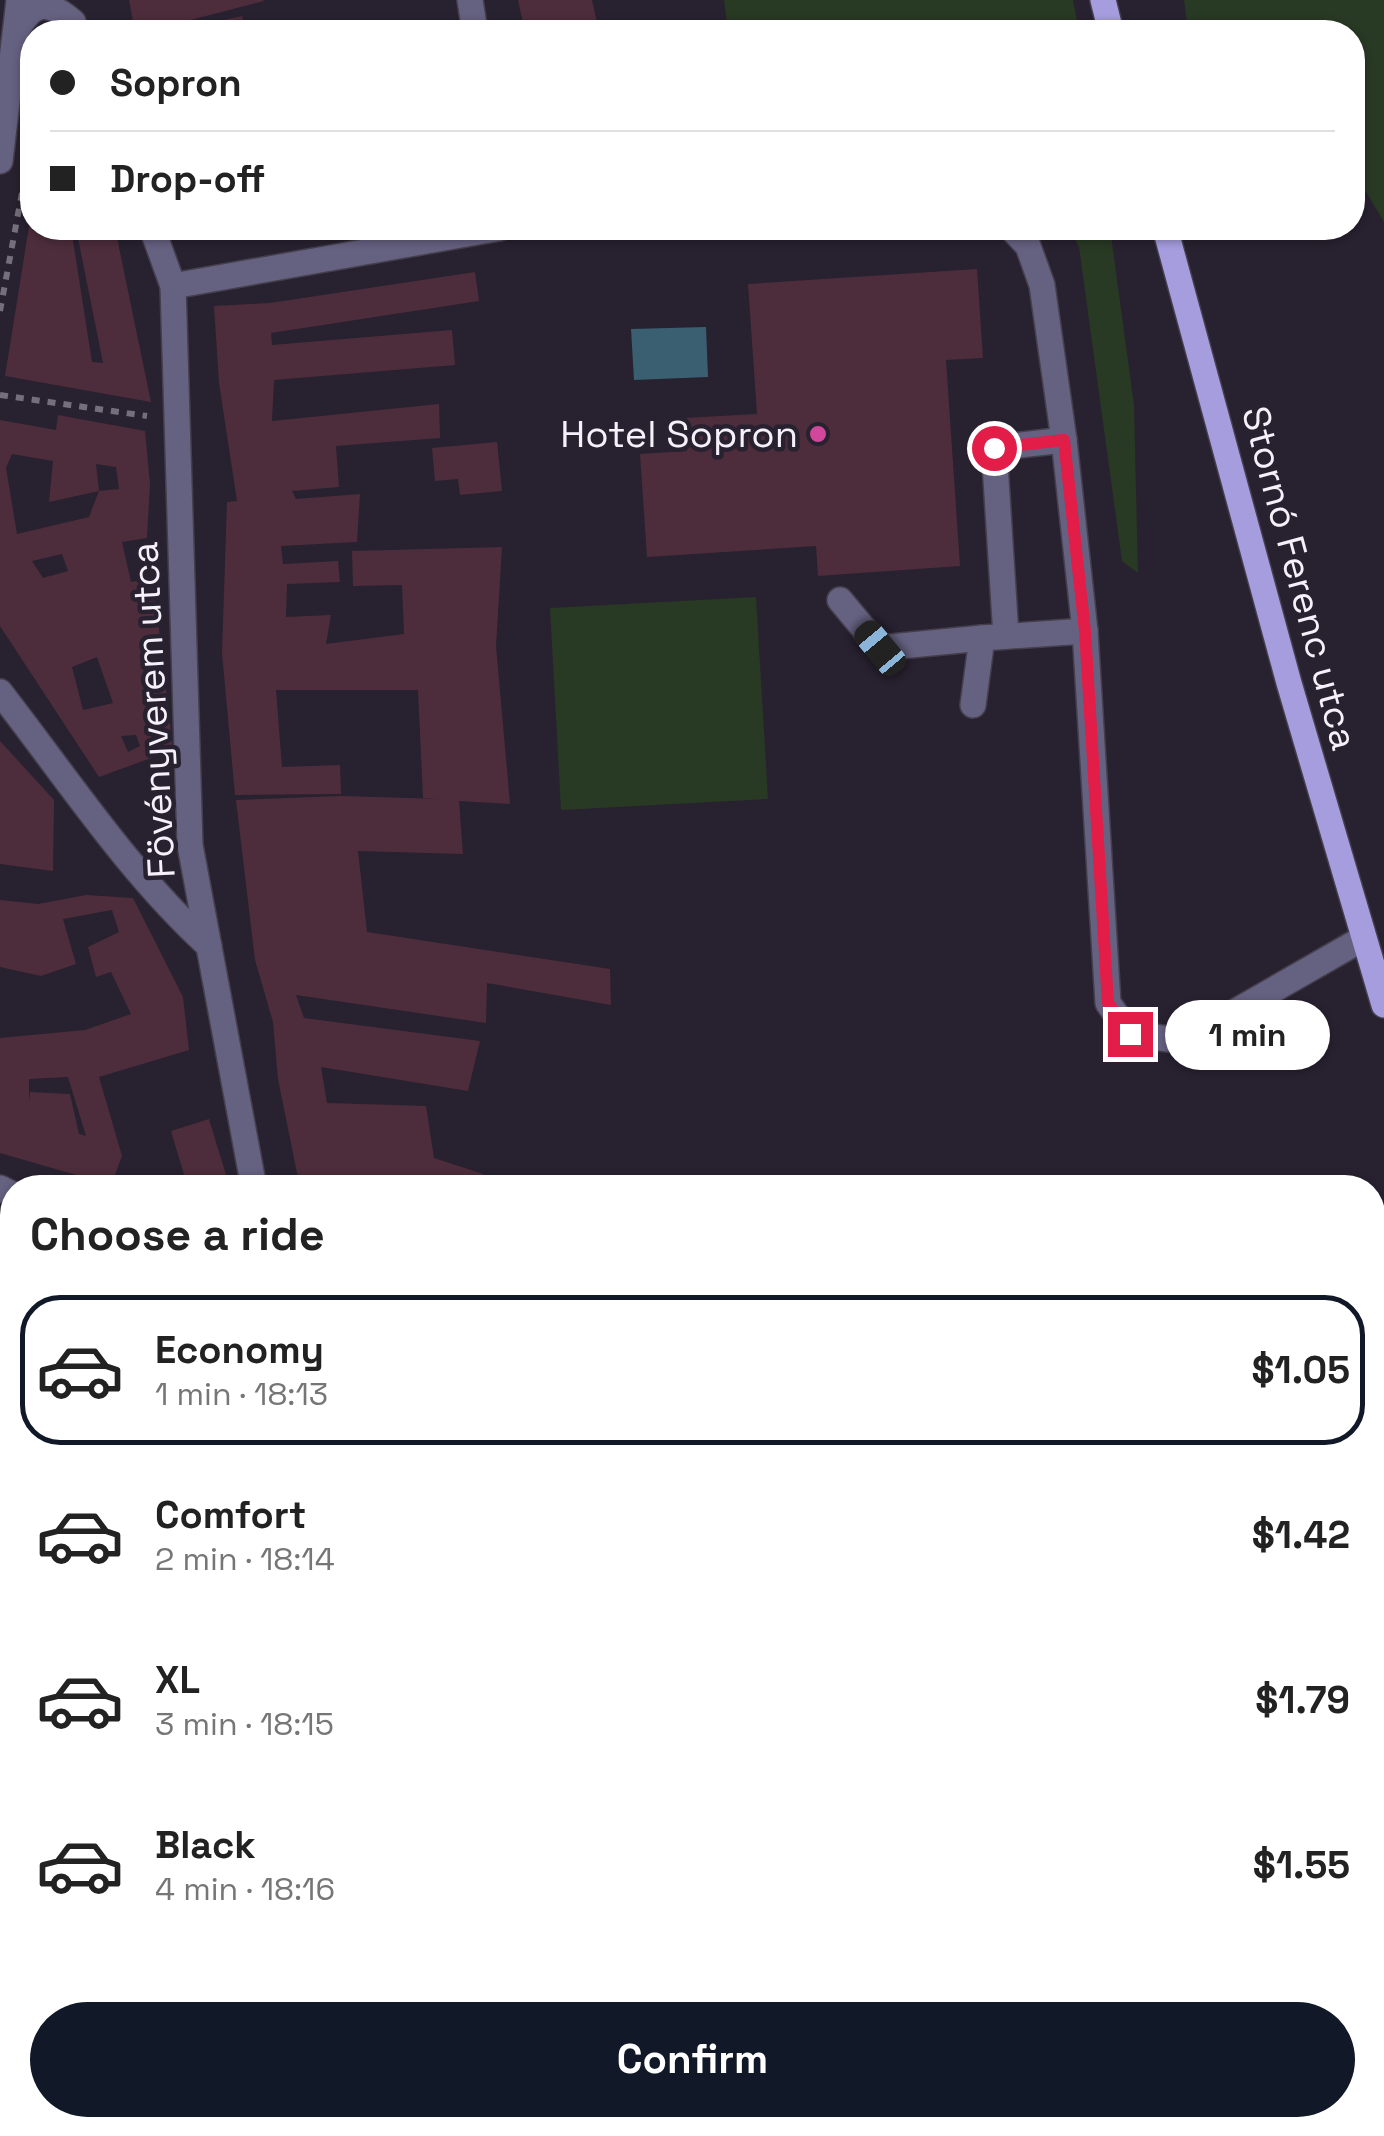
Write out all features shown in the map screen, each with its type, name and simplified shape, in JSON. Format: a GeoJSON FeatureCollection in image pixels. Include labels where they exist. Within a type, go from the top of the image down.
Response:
{"type":"FeatureCollection","features":[{"type":"Feature","properties":{"kind":"main road","name":"Stornó Ferenc utca"},"geometry":{"type":"LineString","coordinates":[[1169,240],[1373,935],[1384,1004]]}},
{"type":"Feature","properties":{"kind":"street"},"geometry":{"type":"LineString","coordinates":[[0,161],[19,0]]}},
{"type":"Feature","properties":{"kind":"street"},"geometry":{"type":"LineString","coordinates":[[24,20],[30,9],[43,4],[58,8],[70,18]]}},
{"type":"Feature","properties":{"kind":"street"},"geometry":{"type":"LineString","coordinates":[[17,31],[20,26]]}},
{"type":"Feature","properties":{"kind":"street","name":"Fövényverem utca"},"geometry":{"type":"LineString","coordinates":[[156,240],[173,286],[190,845],[252,1175]]}},
{"type":"Feature","properties":{"kind":"street"},"geometry":{"type":"LineString","coordinates":[[173,286],[432,240]]}},
{"type":"Feature","properties":{"kind":"street"},"geometry":{"type":"LineString","coordinates":[[1022,240],[1042,285],[1064,440],[1085,631],[1108,1003],[1130,1034],[1184,1041],[1373,935]]}},
{"type":"Feature","properties":{"kind":"street"},"geometry":{"type":"LineString","coordinates":[[973,705],[994,637],[994,448],[1064,440]]}},
{"type":"Feature","properties":{"kind":"street"},"geometry":{"type":"LineString","coordinates":[[840,600],[880,648],[1085,631]]}},
{"type":"Feature","properties":{"kind":"street"},"geometry":{"type":"LineString","coordinates":[[0,692],[132,866],[168,909],[208,946]]}},
{"type":"Feature","properties":{"kind":"street"},"geometry":{"type":"LineString","coordinates":[[132,866],[152,879],[168,881],[179,872],[190,845]]}},
{"type":"Feature","properties":{"kind":"path"},"geometry":{"type":"LineString","coordinates":[[0,311],[20,201]]}},
{"type":"Feature","properties":{"kind":"path"},"geometry":{"type":"LineString","coordinates":[[0,395],[178,420]]}},
{"type":"Feature","properties":{"kind":"green space"},"geometry":{"type":"Polygon","coordinates":[[[724,0],[1073,0],[1077,20],[726,20],[724,0]]]}},
{"type":"Feature","properties":{"kind":"green space"},"geometry":{"type":"Polygon","coordinates":[[[1184,0],[1384,0],[1384,222],[1365,190],[1365,20],[1186,20],[1184,0]]]}},
{"type":"Feature","properties":{"kind":"green space"},"geometry":{"type":"Polygon","coordinates":[[[1075,240],[1112,240],[1134,405],[1138,573],[1122,561],[1075,240]]]}},
{"type":"Feature","properties":{"kind":"green space"},"geometry":{"type":"Polygon","coordinates":[[[756,597],[768,799],[561,810],[550,608],[756,597]]]}},
{"type":"Feature","properties":{"kind":"water"},"geometry":{"type":"Polygon","coordinates":[[[706,327],[708,377],[634,380],[631,329],[706,327]]]}},
{"type":"Feature","properties":{"kind":"building"},"geometry":{"type":"Polygon","coordinates":[[[129,0],[264,1],[191,20],[133,20],[129,0]]]}},
{"type":"Feature","properties":{"kind":"building"},"geometry":{"type":"Polygon","coordinates":[[[518,0],[592,0],[596,20],[522,20],[518,0]]]}},
{"type":"Feature","properties":{"kind":"building"},"geometry":{"type":"Polygon","coordinates":[[[27,240],[73,240],[92,362],[103,363],[78,240],[117,240],[151,402],[5,376],[27,240]]]}},
{"type":"Feature","properties":{"kind":"building","name":"Hotel Sopron"},"geometry":{"type":"Polygon","coordinates":[[[977,269],[983,358],[946,360],[960,566],[818,576],[816,546],[647,557],[640,454],[687,451],[684,418],[757,414],[748,284],[977,269]]]}},
{"type":"Feature","properties":{"kind":"building"},"geometry":{"type":"Polygon","coordinates":[[[475,272],[479,301],[271,333],[272,345],[452,330],[455,365],[274,380],[272,421],[439,404],[440,438],[336,446],[339,487],[292,491],[296,499],[360,494],[357,542],[281,546],[283,564],[338,561],[340,582],[287,584],[286,617],[331,615],[326,644],[404,634],[402,585],[353,586],[352,551],[502,547],[496,646],[510,804],[459,801],[463,854],[358,851],[367,932],[610,969],[611,1005],[487,983],[486,1023],[296,995],[304,1018],[480,1041],[468,1091],[321,1067],[327,1103],[426,1106],[434,1158],[483,1175],[297,1175],[278,1079],[273,1022],[255,960],[236,800],[342,796],[441,799],[423,798],[418,690],[276,690],[282,767],[340,765],[341,794],[235,795],[222,653],[227,502],[237,501],[219,383],[214,306],[270,303],[475,272]]]}},
{"type":"Feature","properties":{"kind":"building"},"geometry":{"type":"Polygon","coordinates":[[[58,415],[145,431],[150,484],[147,538],[122,542],[131,582],[153,578],[173,750],[99,777],[0,626],[0,420],[56,430],[58,415]],[[12,454],[6,468],[17,534],[89,517],[99,491],[49,502],[53,461],[12,454]],[[96,464],[99,491],[119,489],[116,467],[96,464]],[[62,554],[32,561],[43,578],[68,571],[62,554]],[[97,657],[72,667],[83,710],[113,703],[97,657]],[[136,735],[121,736],[128,752],[140,746],[136,735]]]}},
{"type":"Feature","properties":{"kind":"building"},"geometry":{"type":"Polygon","coordinates":[[[497,442],[502,491],[460,495],[458,479],[435,481],[432,448],[497,442]]]}},
{"type":"Feature","properties":{"kind":"building"},"geometry":{"type":"Polygon","coordinates":[[[0,741],[54,800],[53,871],[0,864],[0,741]]]}},
{"type":"Feature","properties":{"kind":"building"},"geometry":{"type":"Polygon","coordinates":[[[86,895],[133,898],[183,997],[189,1050],[99,1077],[122,1156],[115,1175],[76,1175],[0,1153],[0,1038],[85,1030],[131,1014],[111,972],[96,977],[88,947],[119,932],[112,910],[63,919],[76,964],[41,976],[0,967],[0,900],[38,904],[86,895]],[[68,1077],[29,1079],[29,1103],[30,1092],[70,1094],[79,1134],[86,1136],[68,1077]]]}},
{"type":"Feature","properties":{"kind":"building"},"geometry":{"type":"Polygon","coordinates":[[[209,1119],[226,1175],[184,1175],[171,1131],[209,1119]]]}},
{"type":"Feature","properties":{"kind":"place","name":"Hotel Sopron"},"geometry":{"type":"Point","coordinates":[818,434]}},
{"type":"Feature","properties":{"kind":"route"},"geometry":{"type":"LineString","coordinates":[[994,448],[1064,440],[1085,631],[1108,1003],[1130,1034]]}}]}
